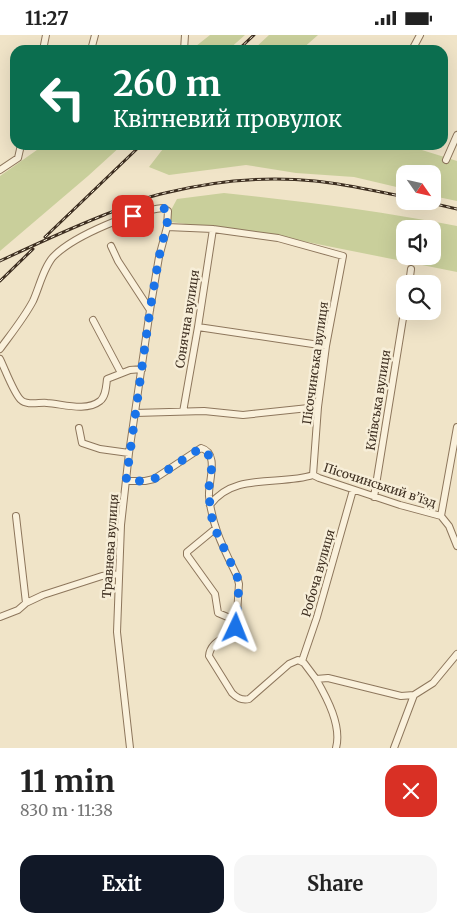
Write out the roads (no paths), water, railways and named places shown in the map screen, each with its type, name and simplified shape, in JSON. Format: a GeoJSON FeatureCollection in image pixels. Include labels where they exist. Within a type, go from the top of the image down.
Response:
{"type":"FeatureCollection","features":[{"type":"Feature","properties":{"kind":"street"},"geometry":{"type":"LineString","coordinates":[[446,160],[457,135]]}},
{"type":"Feature","properties":{"kind":"street"},"geometry":{"type":"LineString","coordinates":[[0,170],[18,158],[20,150]]}},
{"type":"Feature","properties":{"kind":"street"},"geometry":{"type":"LineString","coordinates":[[0,349],[32,303],[49,263],[65,248],[89,233],[123,219],[163,208],[168,211],[167,227],[212,229]]}},
{"type":"Feature","properties":{"kind":"street","name":"Травнева вулиця"},"geometry":{"type":"LineString","coordinates":[[130,748],[117,632],[121,526],[129,453],[150,310],[159,257],[167,227]]}},
{"type":"Feature","properties":{"kind":"street","name":"Пісочинська вулиця"},"geometry":{"type":"LineString","coordinates":[[212,229],[278,238],[343,255],[326,346],[318,407],[313,475]]}},
{"type":"Feature","properties":{"kind":"street","name":"Сонячна вулиця"},"geometry":{"type":"LineString","coordinates":[[183,412],[198,327],[212,229]]}},
{"type":"Feature","properties":{"kind":"street"},"geometry":{"type":"LineString","coordinates":[[111,247],[150,310]]}},
{"type":"Feature","properties":{"kind":"street"},"geometry":{"type":"LineString","coordinates":[[410,275],[411,269]]}},
{"type":"Feature","properties":{"kind":"street"},"geometry":{"type":"LineString","coordinates":[[93,320],[121,373]]}},
{"type":"Feature","properties":{"kind":"street","name":"Київська вулиця"},"geometry":{"type":"LineString","coordinates":[[374,497],[403,320]]}},
{"type":"Feature","properties":{"kind":"street"},"geometry":{"type":"LineString","coordinates":[[198,327],[326,346]]}},
{"type":"Feature","properties":{"kind":"street"},"geometry":{"type":"LineString","coordinates":[[0,359],[20,400],[26,403],[79,406],[95,404],[104,395],[107,379],[133,369],[142,369]]}},
{"type":"Feature","properties":{"kind":"street"},"geometry":{"type":"LineString","coordinates":[[135,413],[204,411],[242,415],[318,407]]}},
{"type":"Feature","properties":{"kind":"street"},"geometry":{"type":"LineString","coordinates":[[457,427],[440,516],[448,526],[457,546]]}},
{"type":"Feature","properties":{"kind":"street"},"geometry":{"type":"LineString","coordinates":[[79,428],[82,443],[100,449],[129,453]]}},
{"type":"Feature","properties":{"kind":"street"},"geometry":{"type":"LineString","coordinates":[[126,481],[154,479],[202,448],[213,462],[209,481],[210,505],[215,529],[239,584],[236,628],[213,645],[209,654],[210,658],[232,693],[237,698],[243,700],[249,699],[289,664],[296,660],[302,661],[316,679],[334,718],[338,743],[336,748]]}},
{"type":"Feature","properties":{"kind":"street"},"geometry":{"type":"LineString","coordinates":[[210,505],[229,489],[246,483],[313,475]]}},
{"type":"Feature","properties":{"kind":"street","name":"Пісочинський в’їзд"},"geometry":{"type":"LineString","coordinates":[[313,475],[374,497],[440,516]]}},
{"type":"Feature","properties":{"kind":"street","name":"Робоча вулиця"},"geometry":{"type":"LineString","coordinates":[[302,661],[318,617],[354,490]]}},
{"type":"Feature","properties":{"kind":"street"},"geometry":{"type":"LineString","coordinates":[[16,516],[26,603]]}},
{"type":"Feature","properties":{"kind":"street"},"geometry":{"type":"LineString","coordinates":[[215,529],[188,552],[187,555],[215,594],[218,613],[237,621]]}},
{"type":"Feature","properties":{"kind":"street"},"geometry":{"type":"LineString","coordinates":[[0,617],[18,610],[26,603],[43,595],[102,576],[119,574]]}},
{"type":"Feature","properties":{"kind":"street"},"geometry":{"type":"LineString","coordinates":[[316,679],[328,677],[401,696],[414,695],[433,683],[457,654]]}},
{"type":"Feature","properties":{"kind":"street"},"geometry":{"type":"LineString","coordinates":[[394,748],[414,695]]}},
{"type":"Feature","properties":{"kind":"railway"},"geometry":{"type":"LineString","coordinates":[[243,45],[254,35]]}},
{"type":"Feature","properties":{"kind":"railway"},"geometry":{"type":"LineString","coordinates":[[45,237],[136,150]]}},
{"type":"Feature","properties":{"kind":"railway"},"geometry":{"type":"LineString","coordinates":[[0,261],[65,231],[142,200],[202,185],[258,179],[277,179],[338,184],[396,195]]}},
{"type":"Feature","properties":{"kind":"railway"},"geometry":{"type":"LineString","coordinates":[[441,205],[457,209]]}},
{"type":"Feature","properties":{"kind":"railway"},"geometry":{"type":"LineString","coordinates":[[0,281],[33,249]]}}]}
